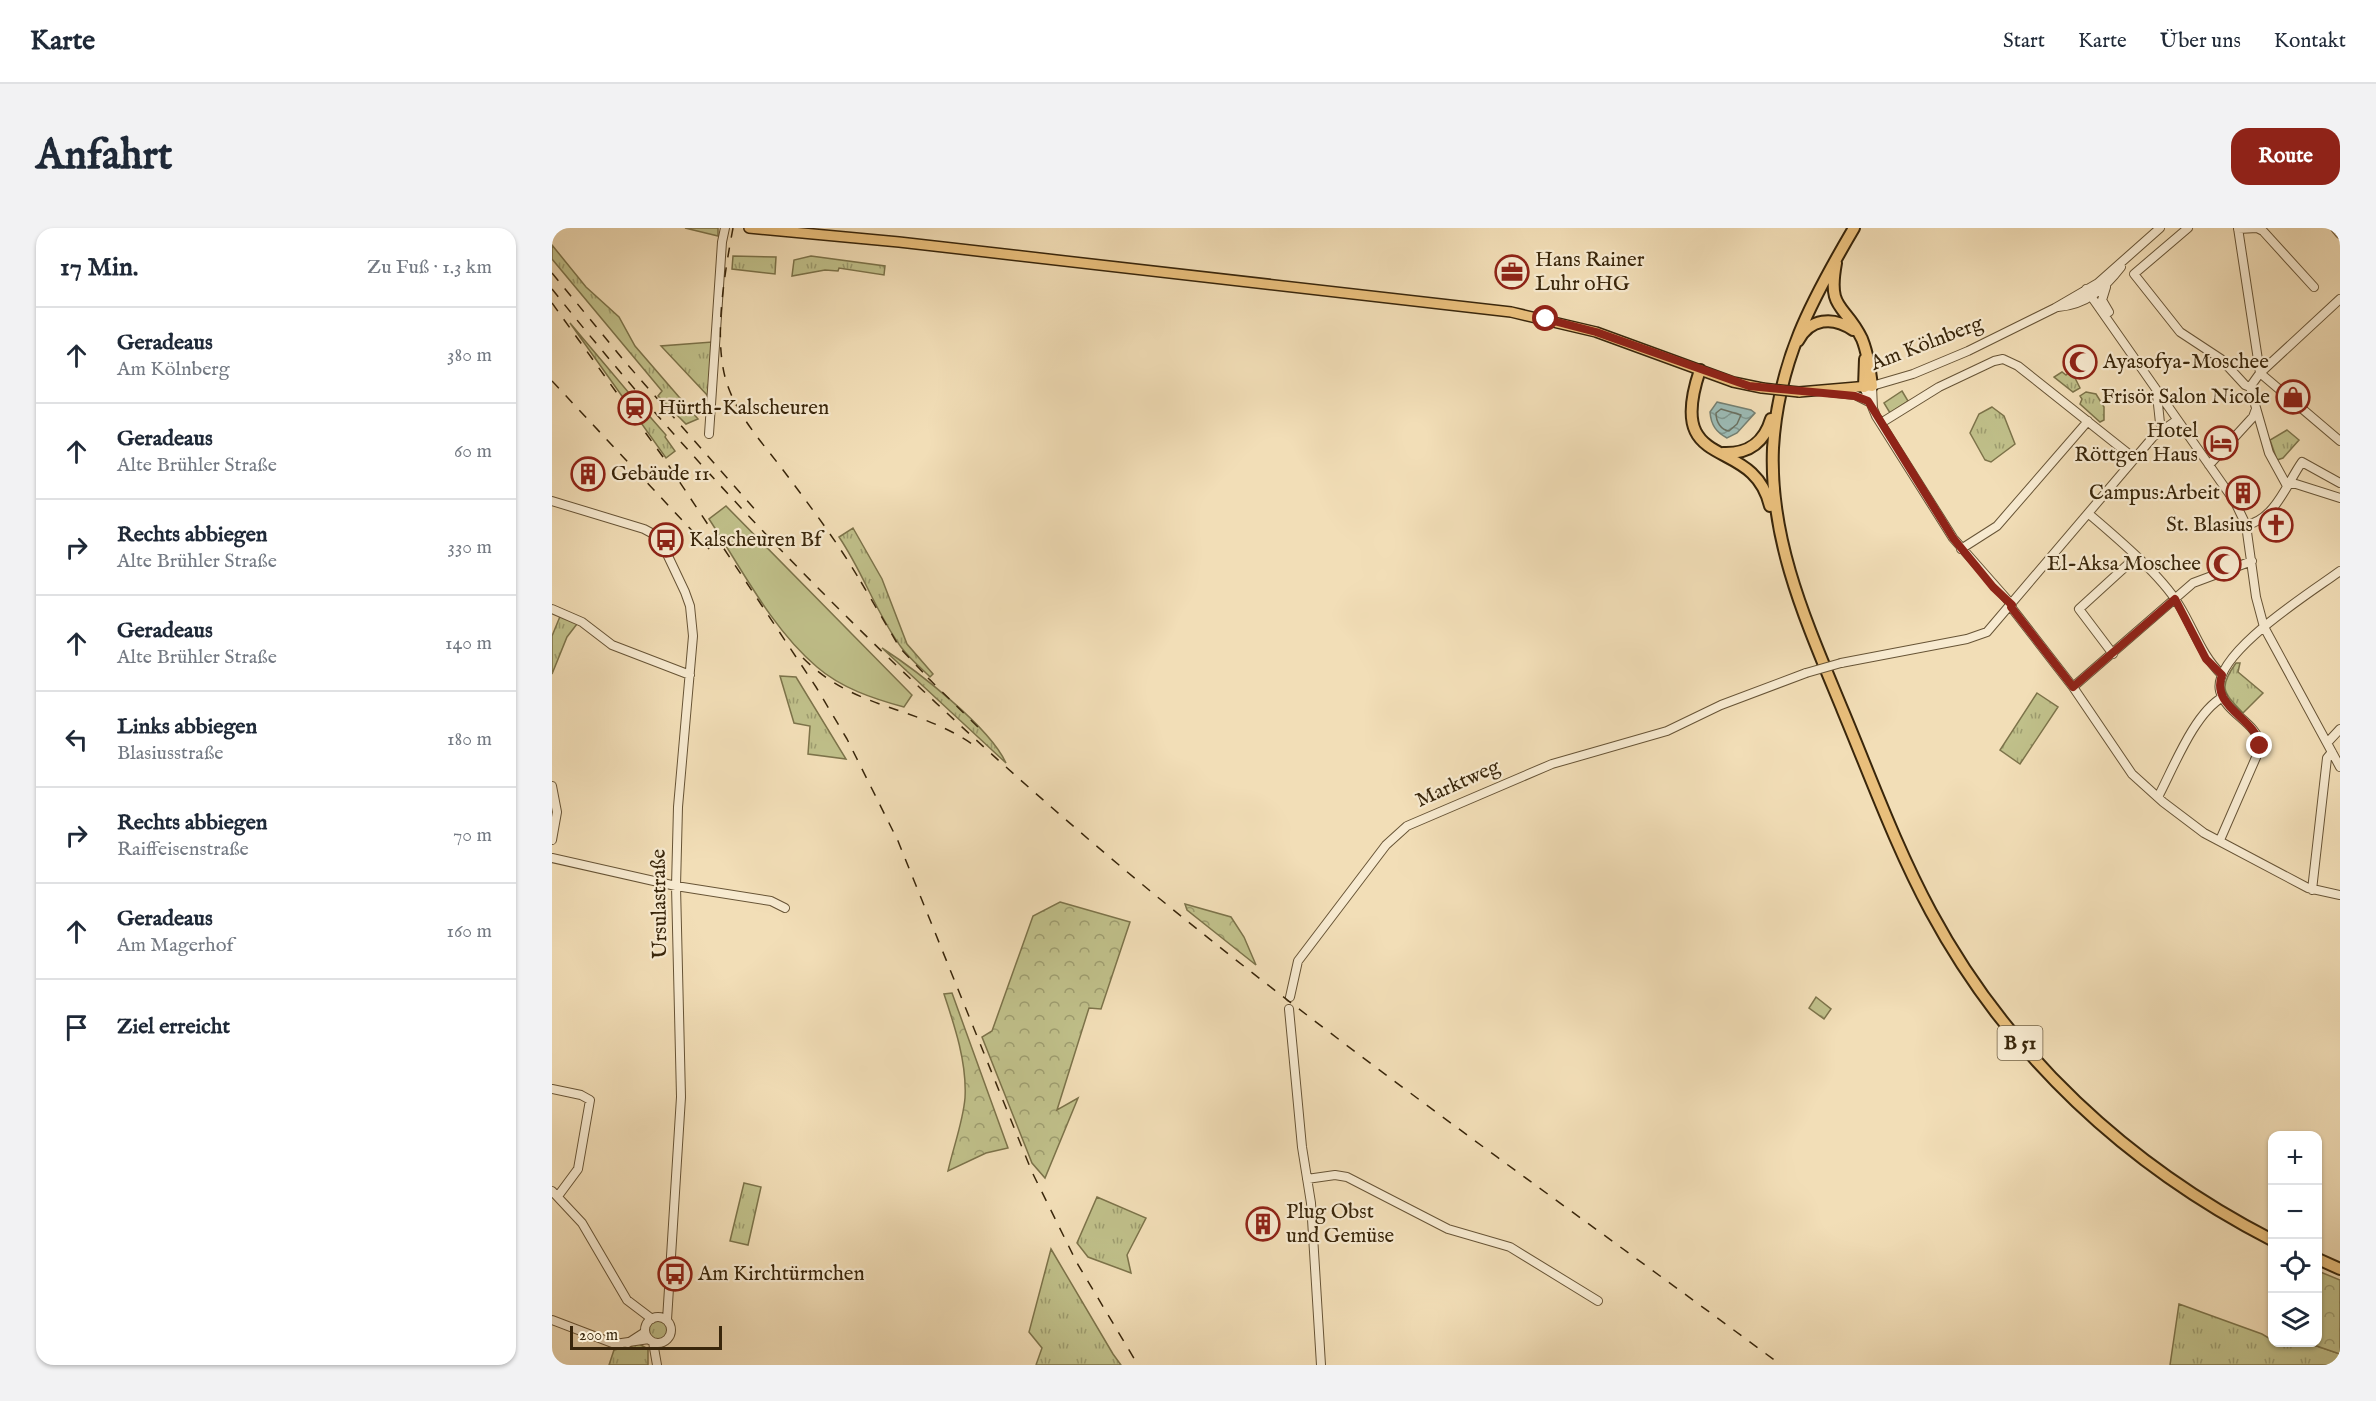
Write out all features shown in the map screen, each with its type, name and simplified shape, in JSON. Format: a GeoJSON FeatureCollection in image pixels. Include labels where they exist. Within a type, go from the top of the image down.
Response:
{"type":"FeatureCollection","features":[{"type":"Feature","properties":{"kind":"highway","name":"B 51"},"geometry":{"type":"LineString","coordinates":[[1854,228],[1807,309],[1788,360],[1778,402],[1773,472],[1779,526],[1788,569],[1809,628],[1921,893],[1931,913],[1992,1007],[2020,1044],[2068,1095],[2115,1138],[2170,1180],[2217,1210],[2270,1239]]}},
{"type":"Feature","properties":{"kind":"highway"},"geometry":{"type":"LineString","coordinates":[[1838,254],[1832,283],[1833,295],[1841,312],[1858,333],[1866,352],[1868,387]]}},
{"type":"Feature","properties":{"kind":"highway"},"geometry":{"type":"LineString","coordinates":[[1788,360],[1803,333],[1815,323],[1835,321],[1858,333]]}},
{"type":"Feature","properties":{"kind":"highway"},"geometry":{"type":"LineString","coordinates":[[1703,371],[1692,400],[1691,419],[1694,432],[1707,446],[1743,465],[1756,476],[1766,492],[1779,526]]}},
{"type":"Feature","properties":{"kind":"highway"},"geometry":{"type":"LineString","coordinates":[[1720,453],[1740,452],[1759,443],[1768,430],[1778,402]]}},
{"type":"Feature","properties":{"kind":"highway"},"geometry":{"type":"LineString","coordinates":[[2322,1261],[2340,1269]]}},
{"type":"Feature","properties":{"kind":"main road","name":"Am Kölnberg"},"geometry":{"type":"LineString","coordinates":[[749,228],[910,243],[1511,312],[1565,323],[1703,371],[1762,388],[1824,392],[1868,387]]}},
{"type":"Feature","properties":{"kind":"street"},"geometry":{"type":"LineString","coordinates":[[710,434],[722,242],[725,228]]}},
{"type":"Feature","properties":{"kind":"street","name":"Am Kölnberg"},"geometry":{"type":"LineString","coordinates":[[2055,308],[2092,297],[2106,286],[2132,255],[2160,228]]}},
{"type":"Feature","properties":{"kind":"street"},"geometry":{"type":"LineString","coordinates":[[2188,228],[2134,274],[2180,332],[2221,359],[2245,385],[2250,387],[2269,453],[2286,484]]}},
{"type":"Feature","properties":{"kind":"street"},"geometry":{"type":"LineString","coordinates":[[2314,287],[2263,231],[2257,228],[2238,229],[2260,373],[2340,441]]}},
{"type":"Feature","properties":{"kind":"street"},"geometry":{"type":"LineString","coordinates":[[2335,228],[2340,234]]}},
{"type":"Feature","properties":{"kind":"street","name":"Am Kölnberg"},"geometry":{"type":"LineString","coordinates":[[1868,387],[1913,374],[1968,351],[2055,308],[2086,289],[2132,255]]}},
{"type":"Feature","properties":{"kind":"street"},"geometry":{"type":"LineString","coordinates":[[2106,286],[2102,300],[2113,318],[2114,326]]}},
{"type":"Feature","properties":{"kind":"street"},"geometry":{"type":"LineString","coordinates":[[2086,289],[2235,502],[2246,525],[2256,597],[2264,627],[2340,766]]}},
{"type":"Feature","properties":{"kind":"street"},"geometry":{"type":"LineString","coordinates":[[2250,387],[2260,373],[2340,299]]}},
{"type":"Feature","properties":{"kind":"street"},"geometry":{"type":"LineString","coordinates":[[1881,423],[1939,387],[2003,359],[2018,366],[2135,459]]}},
{"type":"Feature","properties":{"kind":"street"},"geometry":{"type":"LineString","coordinates":[[1868,387],[1868,401],[1961,549],[2012,606],[2073,687],[2132,774],[2186,821],[2312,890],[2340,895]]}},
{"type":"Feature","properties":{"kind":"street"},"geometry":{"type":"LineString","coordinates":[[1868,387],[1873,409]]}},
{"type":"Feature","properties":{"kind":"street"},"geometry":{"type":"LineString","coordinates":[[2155,388],[2160,405],[2160,423]]}},
{"type":"Feature","properties":{"kind":"street"},"geometry":{"type":"LineString","coordinates":[[1824,392],[1855,396],[1868,401]]}},
{"type":"Feature","properties":{"kind":"street"},"geometry":{"type":"LineString","coordinates":[[2209,465],[2254,415],[2256,408]]}},
{"type":"Feature","properties":{"kind":"street"},"geometry":{"type":"LineString","coordinates":[[2154,436],[2160,423],[2171,411]]}},
{"type":"Feature","properties":{"kind":"street"},"geometry":{"type":"LineString","coordinates":[[2154,436],[2177,420]]}},
{"type":"Feature","properties":{"kind":"street"},"geometry":{"type":"LineString","coordinates":[[1961,549],[1997,526],[2088,421]]}},
{"type":"Feature","properties":{"kind":"street"},"geometry":{"type":"LineString","coordinates":[[2248,421],[2261,426]]}},
{"type":"Feature","properties":{"kind":"street","name":"Marktweg"},"geometry":{"type":"LineString","coordinates":[[1290,997],[1298,961],[1386,845],[1407,826],[1544,767],[1667,731],[1721,705],[1806,673],[1841,663],[1952,642],[1987,632],[2012,606],[2154,436]]}},
{"type":"Feature","properties":{"kind":"street"},"geometry":{"type":"LineString","coordinates":[[2246,525],[2266,513],[2285,491],[2286,484],[2301,462],[2340,483]]}},
{"type":"Feature","properties":{"kind":"street"},"geometry":{"type":"LineString","coordinates":[[2286,484],[2296,484],[2340,498]]}},
{"type":"Feature","properties":{"kind":"street","name":"Ursulastraße"},"geometry":{"type":"LineString","coordinates":[[552,501],[644,528],[656,534],[663,541],[690,606],[693,636],[679,797],[676,886],[681,1096],[669,1296],[653,1328],[658,1365]]}},
{"type":"Feature","properties":{"kind":"street"},"geometry":{"type":"LineString","coordinates":[[2089,514],[2136,557],[2175,599],[2206,659],[2222,675]]}},
{"type":"Feature","properties":{"kind":"street"},"geometry":{"type":"LineString","coordinates":[[2114,654],[2079,609],[2136,557]]}},
{"type":"Feature","properties":{"kind":"street"},"geometry":{"type":"LineString","coordinates":[[2073,687],[2199,580],[2252,561]]}},
{"type":"Feature","properties":{"kind":"street"},"geometry":{"type":"LineString","coordinates":[[2220,840],[2260,746],[2256,733],[2223,697],[2220,687],[2222,675],[2237,653],[2264,627],[2340,571]]}},
{"type":"Feature","properties":{"kind":"street"},"geometry":{"type":"LineString","coordinates":[[552,609],[582,622],[612,645],[690,675]]}},
{"type":"Feature","properties":{"kind":"street"},"geometry":{"type":"LineString","coordinates":[[2158,797],[2190,735],[2209,709],[2223,697]]}},
{"type":"Feature","properties":{"kind":"street"},"geometry":{"type":"LineString","coordinates":[[2327,743],[2340,729]]}},
{"type":"Feature","properties":{"kind":"street"},"geometry":{"type":"LineString","coordinates":[[2312,890],[2327,758],[2332,752]]}},
{"type":"Feature","properties":{"kind":"street"},"geometry":{"type":"LineString","coordinates":[[552,786],[557,812],[552,840]]}},
{"type":"Feature","properties":{"kind":"street"},"geometry":{"type":"LineString","coordinates":[[552,858],[676,886],[771,901],[785,908]]}},
{"type":"Feature","properties":{"kind":"street"},"geometry":{"type":"LineString","coordinates":[[1289,1009],[1307,1179],[1321,1365]]}},
{"type":"Feature","properties":{"kind":"street"},"geometry":{"type":"LineString","coordinates":[[552,1089],[581,1095],[590,1100],[578,1169],[555,1194],[589,1233],[619,1290],[663,1342]]}},
{"type":"Feature","properties":{"kind":"street"},"geometry":{"type":"LineString","coordinates":[[1307,1179],[1335,1175],[1347,1177],[1448,1229],[1510,1247],[1598,1301]]}},
{"type":"Feature","properties":{"kind":"street"},"geometry":{"type":"LineString","coordinates":[[552,1320],[615,1344],[628,1342],[653,1328]]}},
{"type":"Feature","properties":{"kind":"street","name":"Ursulastraße"},"geometry":{"type":"LineString","coordinates":[[653,1328],[671,1334],[663,1342],[658,1365]]}},
{"type":"Feature","properties":{"kind":"green space"},"geometry":{"type":"Polygon","coordinates":[[[685,228],[718,228],[718,236],[685,228]]]}},
{"type":"Feature","properties":{"kind":"green space"},"geometry":{"type":"Polygon","coordinates":[[[552,245],[586,287],[619,317],[635,346],[698,419],[686,424],[658,396],[662,391],[552,259],[552,245]]]}},
{"type":"Feature","properties":{"kind":"green space"},"geometry":{"type":"Polygon","coordinates":[[[733,256],[776,257],[775,274],[732,269],[733,256]]]}},
{"type":"Feature","properties":{"kind":"green space"},"geometry":{"type":"Polygon","coordinates":[[[811,256],[885,266],[884,275],[839,268],[838,271],[825,270],[792,276],[794,260],[811,256]]]}},
{"type":"Feature","properties":{"kind":"green space"},"geometry":{"type":"Polygon","coordinates":[[[570,323],[640,406],[639,408],[644,410],[666,435],[665,437],[675,451],[666,458],[570,323]]]}},
{"type":"Feature","properties":{"kind":"green space"},"geometry":{"type":"Polygon","coordinates":[[[712,342],[708,396],[661,346],[712,342]]]}},
{"type":"Feature","properties":{"kind":"green space"},"geometry":{"type":"Polygon","coordinates":[[[2071,370],[2080,388],[2073,392],[2054,377],[2062,372],[2066,375],[2071,370]]]}},
{"type":"Feature","properties":{"kind":"green space"},"geometry":{"type":"Polygon","coordinates":[[[1902,391],[1908,401],[1890,413],[1884,403],[1902,391]]]}},
{"type":"Feature","properties":{"kind":"green space"},"geometry":{"type":"Polygon","coordinates":[[[2086,392],[2096,394],[2104,407],[2104,420],[2100,422],[2080,404],[2082,399],[2080,396],[2086,392]]]}},
{"type":"Feature","properties":{"kind":"green space"},"geometry":{"type":"Polygon","coordinates":[[[1992,407],[2004,416],[2015,444],[1991,462],[1985,460],[1970,433],[1979,414],[1992,407]]]}},
{"type":"Feature","properties":{"kind":"green space"},"geometry":{"type":"Polygon","coordinates":[[[2287,430],[2299,440],[2283,458],[2277,460],[2270,440],[2287,430]]]}},
{"type":"Feature","properties":{"kind":"green space"},"geometry":{"type":"Polygon","coordinates":[[[726,506],[912,695],[904,707],[870,696],[836,681],[817,667],[785,634],[758,597],[709,519],[726,506]]]}},
{"type":"Feature","properties":{"kind":"green space"},"geometry":{"type":"Polygon","coordinates":[[[853,528],[882,579],[907,644],[933,674],[930,677],[908,655],[892,634],[839,537],[853,528]]]}},
{"type":"Feature","properties":{"kind":"green space"},"geometry":{"type":"Polygon","coordinates":[[[561,614],[577,624],[567,637],[552,674],[552,636],[561,614]]]}},
{"type":"Feature","properties":{"kind":"green space"},"geometry":{"type":"Polygon","coordinates":[[[882,648],[932,684],[968,716],[997,748],[1006,763],[882,648]]]}},
{"type":"Feature","properties":{"kind":"green space"},"geometry":{"type":"Polygon","coordinates":[[[2236,663],[2240,663],[2238,672],[2263,693],[2243,713],[2227,695],[2225,689],[2227,678],[2236,663]]]}},
{"type":"Feature","properties":{"kind":"green space"},"geometry":{"type":"Polygon","coordinates":[[[780,676],[796,677],[846,759],[808,754],[810,726],[794,723],[780,676]]]}},
{"type":"Feature","properties":{"kind":"green space"},"geometry":{"type":"Polygon","coordinates":[[[2037,693],[2058,707],[2020,764],[2000,750],[2037,693]]]}},
{"type":"Feature","properties":{"kind":"green space"},"geometry":{"type":"Polygon","coordinates":[[[1060,902],[1130,922],[1101,1009],[1089,1008],[1057,1110],[1078,1098],[1045,1178],[1032,1163],[982,1037],[992,1031],[1033,916],[1060,902]]]}},
{"type":"Feature","properties":{"kind":"green space"},"geometry":{"type":"Polygon","coordinates":[[[1185,904],[1231,917],[1244,937],[1256,965],[1187,910],[1185,904]]]}},
{"type":"Feature","properties":{"kind":"green space"},"geometry":{"type":"Polygon","coordinates":[[[952,993],[1008,1148],[986,1153],[948,1171],[965,1098],[962,1058],[944,994],[952,993]]]}},
{"type":"Feature","properties":{"kind":"green space"},"geometry":{"type":"Polygon","coordinates":[[[1816,997],[1831,1009],[1824,1019],[1809,1008],[1816,997]]]}},
{"type":"Feature","properties":{"kind":"green space"},"geometry":{"type":"Polygon","coordinates":[[[744,1183],[761,1187],[748,1245],[730,1241],[744,1183]]]}},
{"type":"Feature","properties":{"kind":"green space"},"geometry":{"type":"Polygon","coordinates":[[[1097,1197],[1146,1218],[1127,1255],[1131,1273],[1088,1257],[1077,1243],[1097,1197]]]}},
{"type":"Feature","properties":{"kind":"green space"},"geometry":{"type":"Polygon","coordinates":[[[1051,1249],[1121,1365],[1036,1365],[1042,1348],[1029,1332],[1051,1249]]]}},
{"type":"Feature","properties":{"kind":"green space"},"geometry":{"type":"Polygon","coordinates":[[[2322,1273],[2340,1280],[2340,1354],[2320,1347],[2322,1347],[2322,1273]]]}},
{"type":"Feature","properties":{"kind":"green space"},"geometry":{"type":"Polygon","coordinates":[[[2179,1304],[2262,1334],[2268,1338],[2268,1347],[2320,1347],[2340,1354],[2340,1365],[2170,1365],[2179,1304]]]}},
{"type":"Feature","properties":{"kind":"green space"},"geometry":{"type":"Polygon","coordinates":[[[658,1321],[665,1324],[668,1331],[665,1338],[658,1341],[651,1338],[648,1331],[651,1324],[658,1321]]]}},
{"type":"Feature","properties":{"kind":"green space"},"geometry":{"type":"Polygon","coordinates":[[[639,1344],[648,1349],[648,1365],[609,1365],[614,1350],[639,1344]]]}},
{"type":"Feature","properties":{"kind":"water"},"geometry":{"type":"Polygon","coordinates":[[[1717,402],[1755,413],[1737,433],[1727,438],[1717,431],[1712,421],[1710,412],[1717,402]]]}},
{"type":"Feature","properties":{"kind":"railway"},"geometry":{"type":"LineString","coordinates":[[733,228],[724,283],[720,342],[729,389],[748,424],[824,526],[865,589]]}},
{"type":"Feature","properties":{"kind":"railway"},"geometry":{"type":"LineString","coordinates":[[552,273],[626,363],[758,513]]}},
{"type":"Feature","properties":{"kind":"railway"},"geometry":{"type":"LineString","coordinates":[[552,289],[619,371],[761,529],[911,679],[1068,822],[1149,890],[1304,1013],[1781,1365]]}},
{"type":"Feature","properties":{"kind":"railway"},"geometry":{"type":"LineString","coordinates":[[552,303],[663,457],[816,687],[847,739],[898,841],[1032,1172],[1077,1263],[1138,1365]]}},
{"type":"Feature","properties":{"kind":"railway"},"geometry":{"type":"LineString","coordinates":[[552,381],[711,551]]}},
{"type":"Feature","properties":{"kind":"railway"},"geometry":{"type":"LineString","coordinates":[[861,582],[900,648],[934,684]]}},
{"type":"Feature","properties":{"kind":"railway"},"geometry":{"type":"LineString","coordinates":[[803,658],[823,675],[844,688],[951,731],[972,744]]}},
{"type":"Feature","properties":{"kind":"railway"},"geometry":{"type":"LineString","coordinates":[[928,678],[984,733]]}},
{"type":"Feature","properties":{"kind":"place","name":"Hans Rainer Luhr oHG"},"geometry":{"type":"Point","coordinates":[1512,272]}},
{"type":"Feature","properties":{"kind":"place","name":"Ayasofya-Moschee"},"geometry":{"type":"Point","coordinates":[2080,362]}},
{"type":"Feature","properties":{"kind":"place","name":"Frisör Salon Nicole"},"geometry":{"type":"Point","coordinates":[2293,397]}},
{"type":"Feature","properties":{"kind":"place","name":"Hürth-Kalscheuren"},"geometry":{"type":"Point","coordinates":[635,408]}},
{"type":"Feature","properties":{"kind":"place","name":"Hotel Röttgen Haus"},"geometry":{"type":"Point","coordinates":[2221,443]}},
{"type":"Feature","properties":{"kind":"place","name":"Gebäude 11"},"geometry":{"type":"Point","coordinates":[588,474]}},
{"type":"Feature","properties":{"kind":"place","name":"Campus:Arbeit"},"geometry":{"type":"Point","coordinates":[2243,493]}},
{"type":"Feature","properties":{"kind":"place","name":"St. Blasius"},"geometry":{"type":"Point","coordinates":[2276,525]}},
{"type":"Feature","properties":{"kind":"place","name":"Kalscheuren Bf"},"geometry":{"type":"Point","coordinates":[666,540]}},
{"type":"Feature","properties":{"kind":"place","name":"El-Aksa Moschee"},"geometry":{"type":"Point","coordinates":[2224,564]}},
{"type":"Feature","properties":{"kind":"place","name":"Plug Obst und Gemüse"},"geometry":{"type":"Point","coordinates":[1263,1224]}},
{"type":"Feature","properties":{"kind":"place","name":"Am Kirchtürmchen"},"geometry":{"type":"Point","coordinates":[675,1274]}},
{"type":"Feature","properties":{"kind":"route"},"geometry":{"type":"LineString","coordinates":[[1546,319],[1596,332],[1733,382],[1762,388],[1855,396],[1868,401],[1953,538],[1993,587],[2012,605],[2011,607],[2073,687],[2175,599],[2208,663],[2222,675],[2220,692],[2227,704],[2256,733],[2260,746]]}}]}
